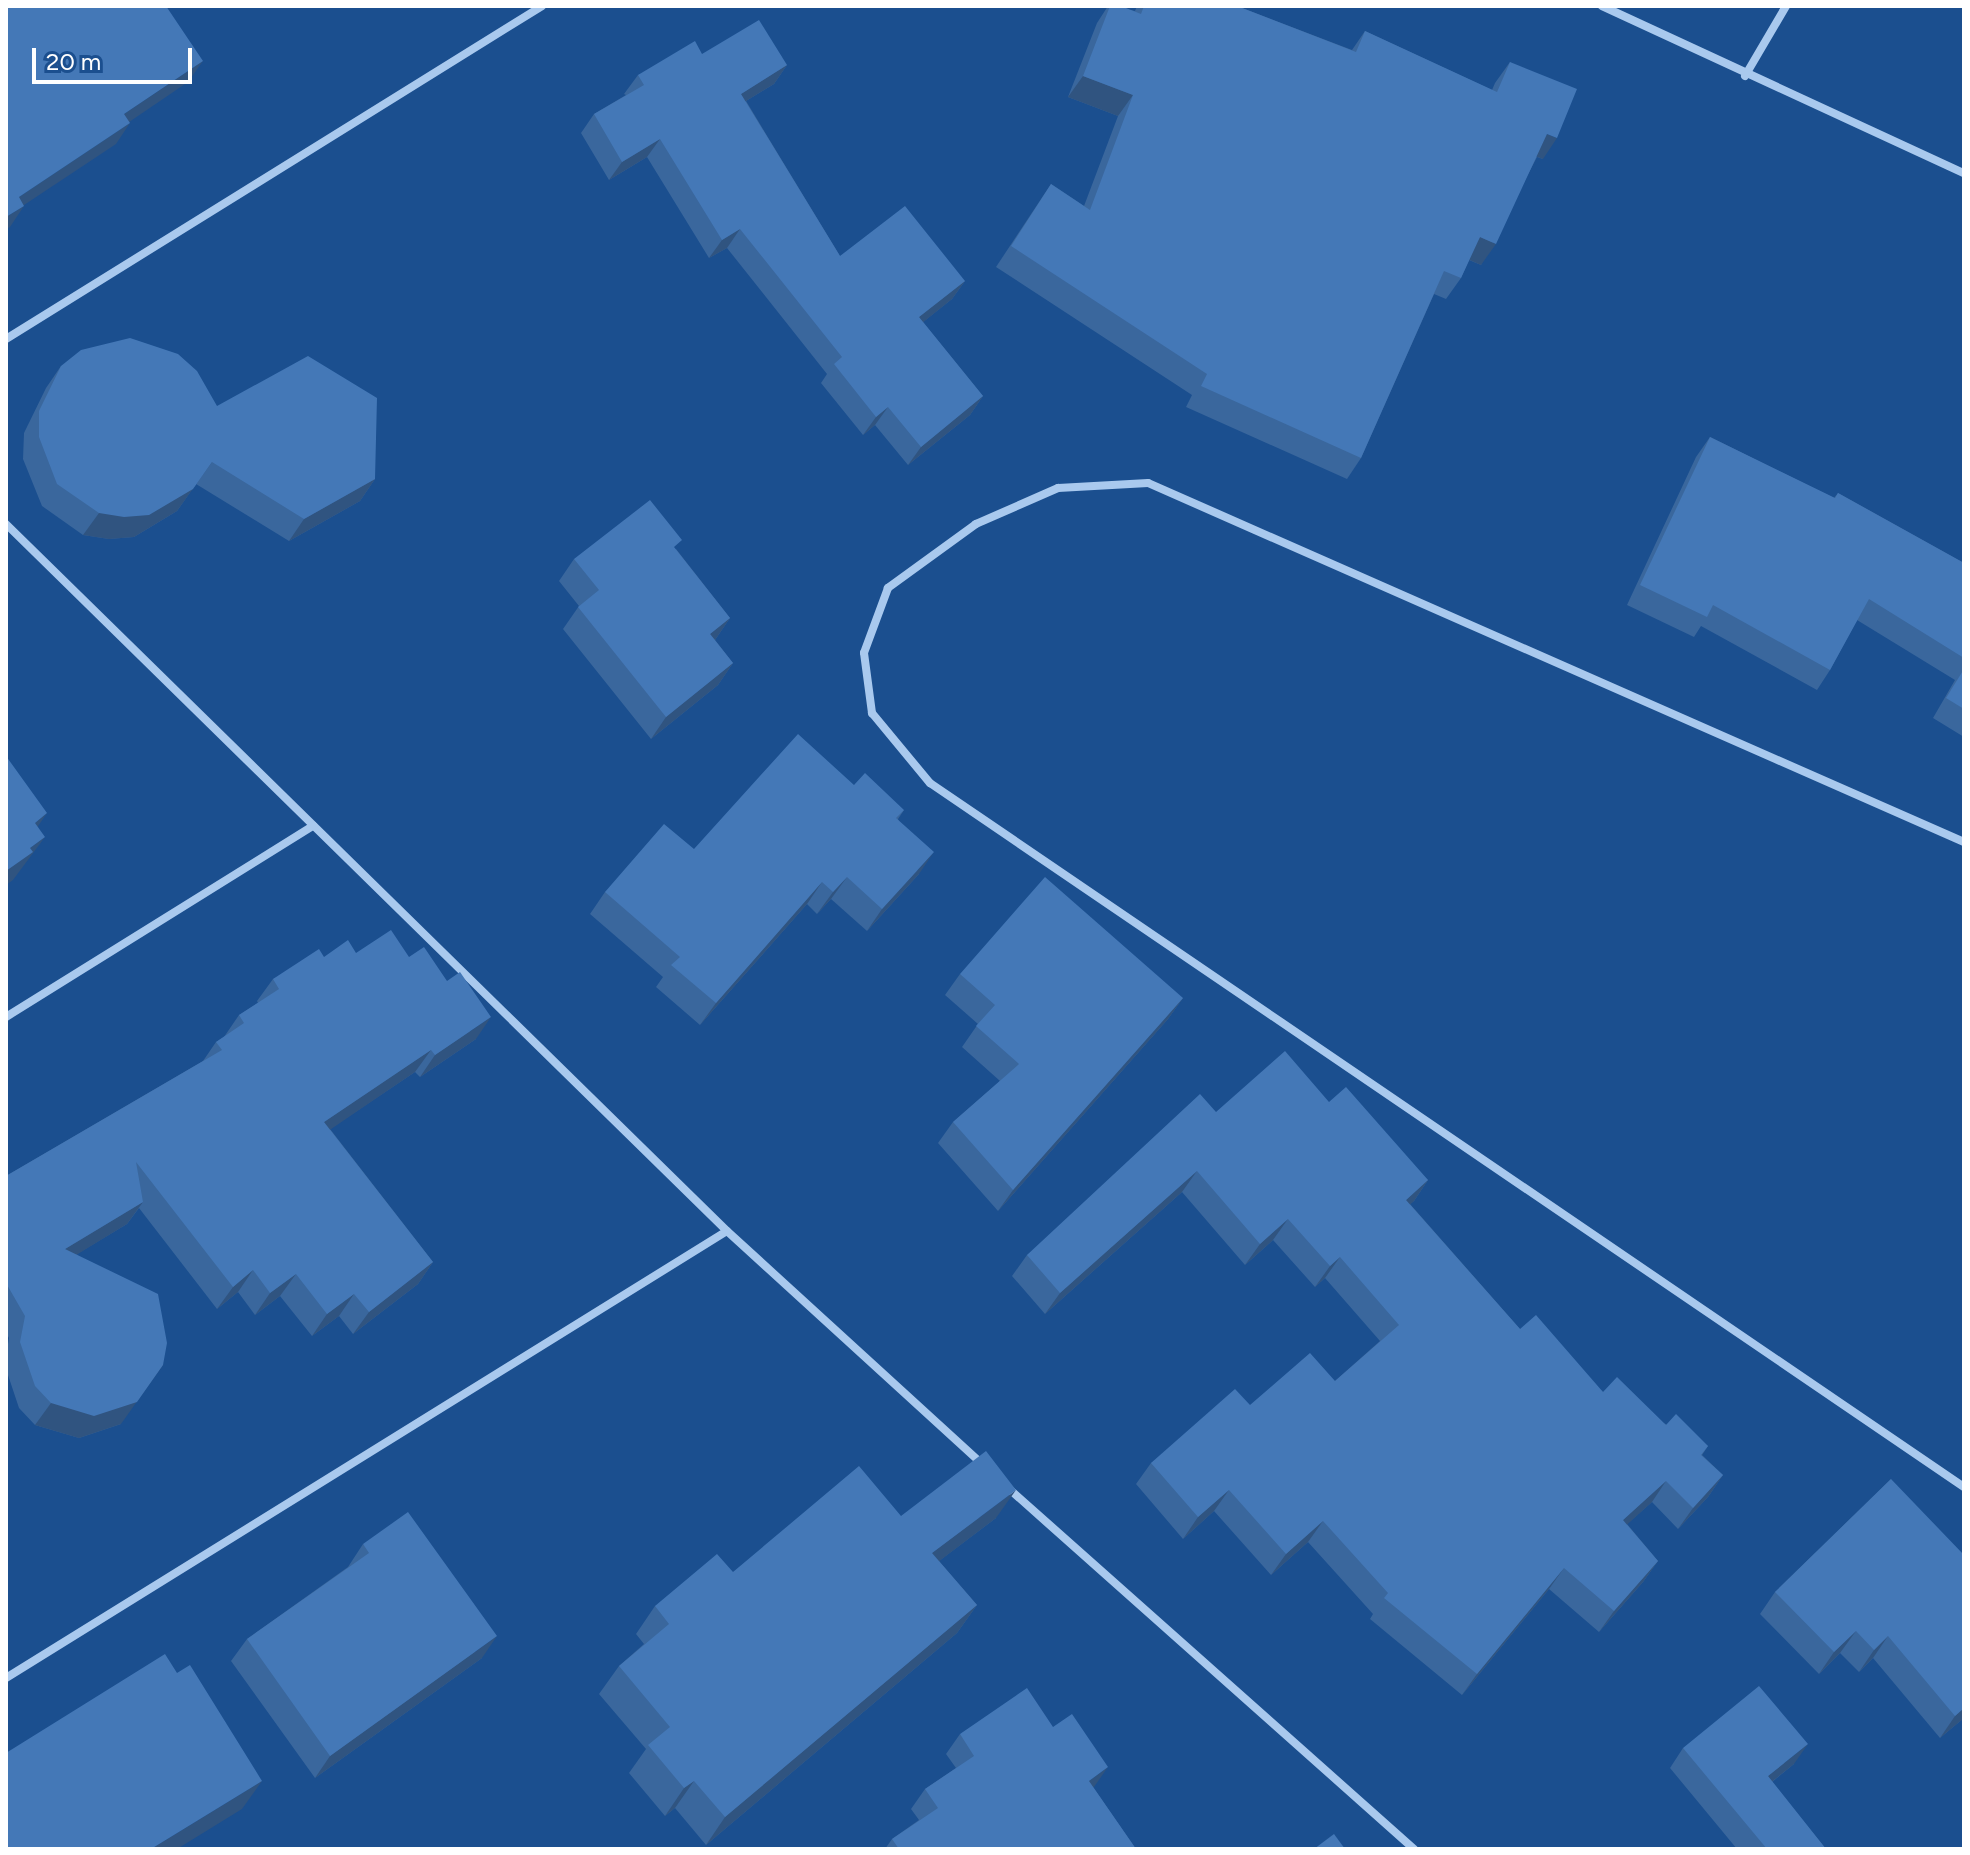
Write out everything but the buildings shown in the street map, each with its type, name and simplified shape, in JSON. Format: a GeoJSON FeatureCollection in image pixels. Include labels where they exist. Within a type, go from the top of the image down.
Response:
{"type":"FeatureCollection","features":[{"type":"Feature","properties":{"kind":"street"},"geometry":{"type":"LineString","coordinates":[[6,339],[542,6]]}},
{"type":"Feature","properties":{"kind":"street"},"geometry":{"type":"LineString","coordinates":[[1602,6],[1745,76],[1964,173]]}},
{"type":"Feature","properties":{"kind":"street"},"geometry":{"type":"LineString","coordinates":[[1745,76],[1786,6]]}},
{"type":"Feature","properties":{"kind":"street"},"geometry":{"type":"LineString","coordinates":[[1964,842],[1148,483],[1058,488],[976,524],[888,588],[864,653],[872,713],[930,783],[1964,1487]]}},
{"type":"Feature","properties":{"kind":"street"},"geometry":{"type":"LineString","coordinates":[[6,524],[727,1231],[987,1468]]}},
{"type":"Feature","properties":{"kind":"street"},"geometry":{"type":"LineString","coordinates":[[6,1017],[313,826]]}},
{"type":"Feature","properties":{"kind":"street"},"geometry":{"type":"LineString","coordinates":[[6,1678],[727,1231]]}},
{"type":"Feature","properties":{"kind":"street"},"geometry":{"type":"LineString","coordinates":[[999,1479],[1414,1849]]}}]}
